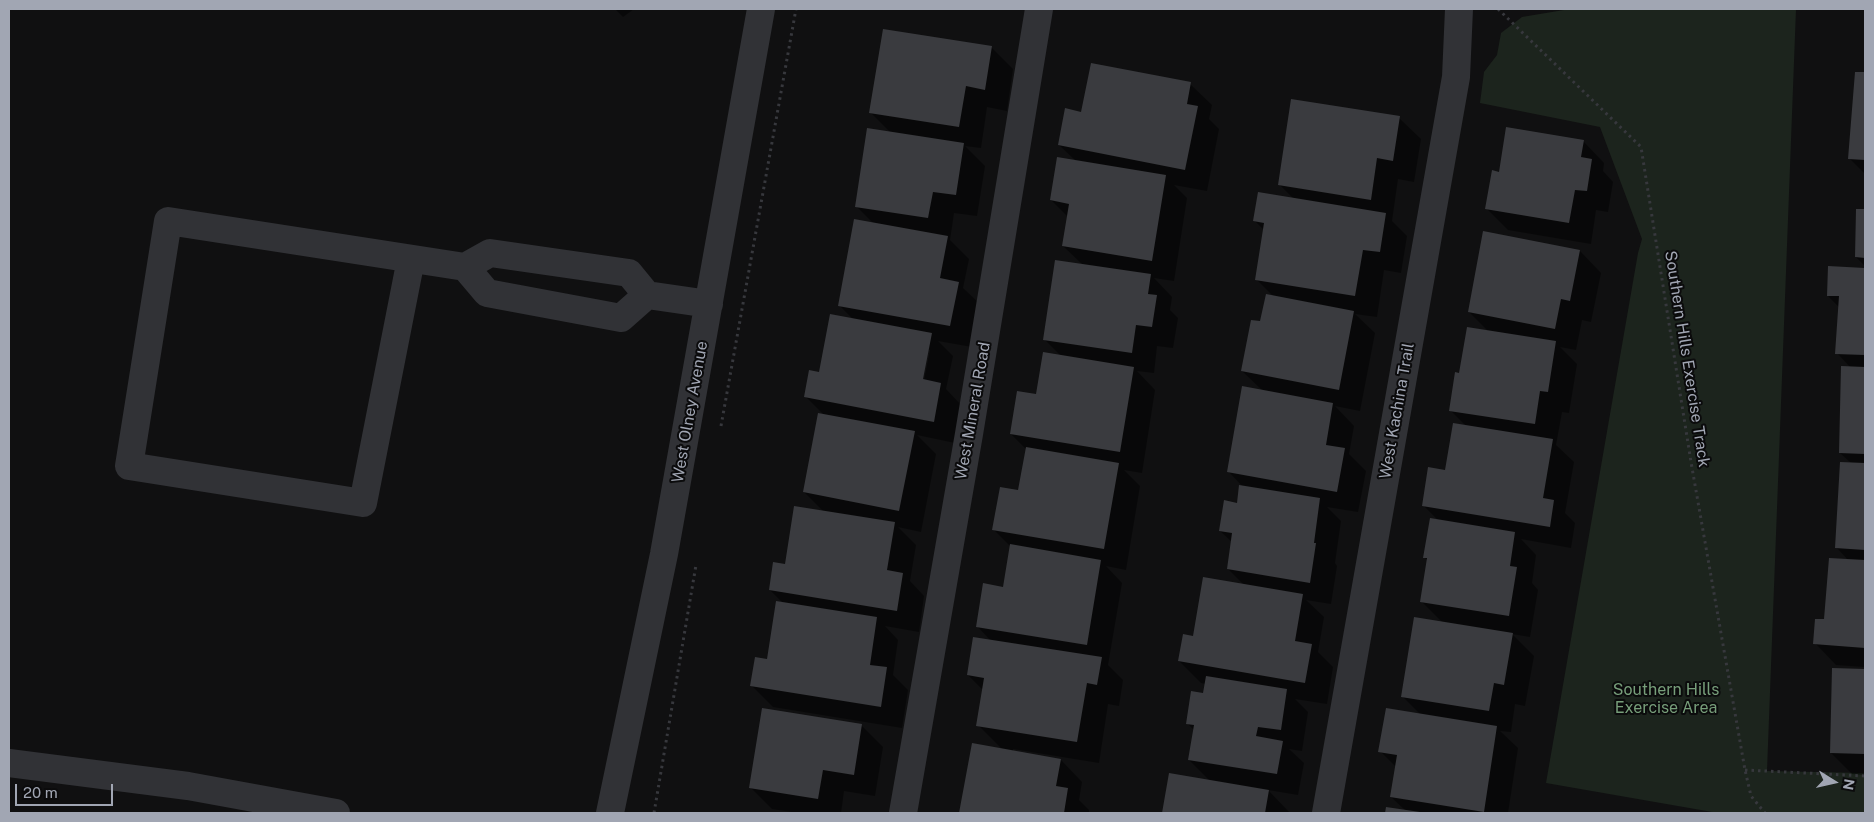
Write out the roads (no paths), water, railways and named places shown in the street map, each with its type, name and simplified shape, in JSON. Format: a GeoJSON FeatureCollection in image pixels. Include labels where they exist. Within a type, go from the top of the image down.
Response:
{"type":"FeatureCollection","features":[{"type":"Feature","properties":{"kind":"street","name":"West Olney Avenue"},"geometry":{"type":"LineString","coordinates":[[610,813],[664,554],[761,9]]}},
{"type":"Feature","properties":{"kind":"street","name":"West Mineral Road"},"geometry":{"type":"LineString","coordinates":[[903,813],[968,443],[1039,9]]}},
{"type":"Feature","properties":{"kind":"street","name":"West Kachina Trail"},"geometry":{"type":"LineString","coordinates":[[1326,813],[1456,77],[1459,9]]}},
{"type":"Feature","properties":{"kind":"street"},"geometry":{"type":"LineString","coordinates":[[411,259],[363,502],[129,466],[168,220],[465,267],[490,253],[629,273],[647,295],[709,304]]}},
{"type":"Feature","properties":{"kind":"street"},"geometry":{"type":"LineString","coordinates":[[549,304],[556,263]]}},
{"type":"Feature","properties":{"kind":"street"},"geometry":{"type":"LineString","coordinates":[[465,267],[487,293],[621,318],[647,295]]}},
{"type":"Feature","properties":{"kind":"street"},"geometry":{"type":"LineString","coordinates":[[9,763],[188,786],[336,813]]}},
{"type":"Feature","properties":{"kind":"park label","name":"Southern Hills Exercise Area"},"geometry":{"type":"Point","coordinates":[1666,699]}}]}
